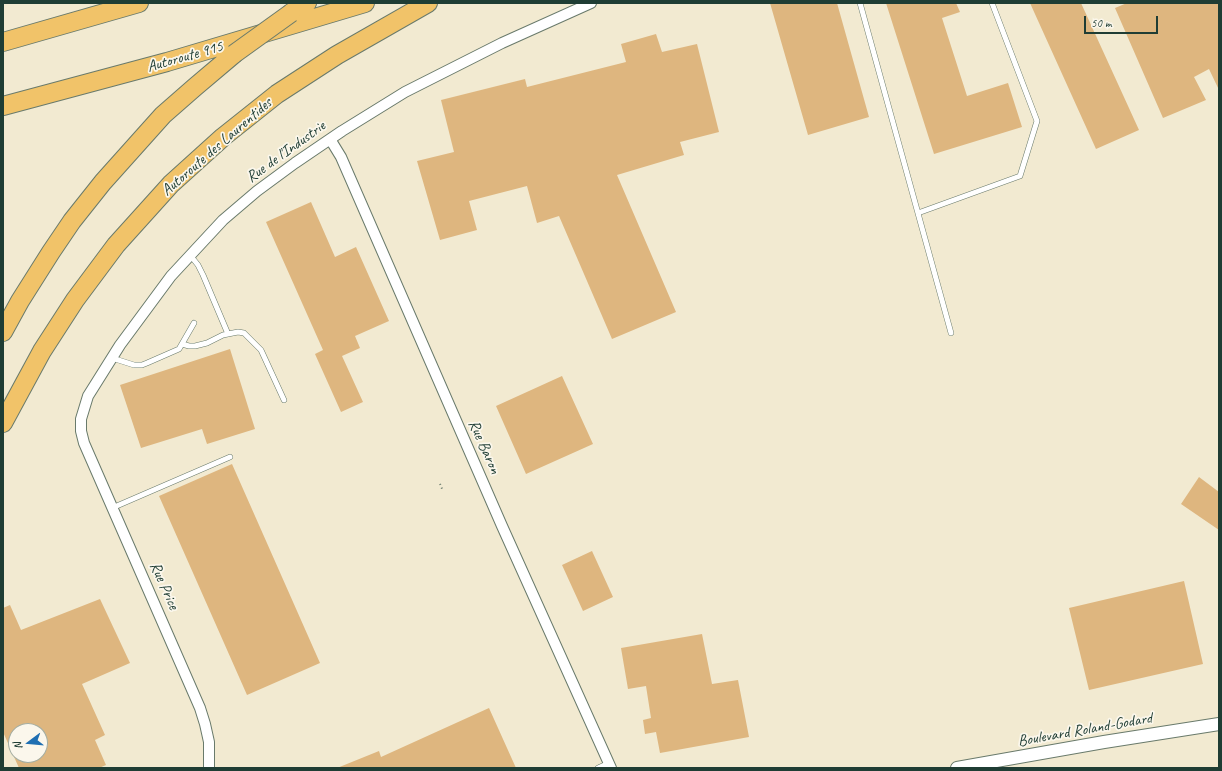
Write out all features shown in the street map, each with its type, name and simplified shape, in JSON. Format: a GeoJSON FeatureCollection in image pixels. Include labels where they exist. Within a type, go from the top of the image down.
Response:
{"type":"FeatureCollection","features":[{"type":"Feature","properties":{"kind":"highway"},"geometry":{"type":"LineString","coordinates":[[3,42],[139,3]]}},
{"type":"Feature","properties":{"kind":"highway"},"geometry":{"type":"LineString","coordinates":[[3,332],[20,301],[75,217],[99,186],[159,120],[234,54],[307,3]]}},
{"type":"Feature","properties":{"kind":"highway","name":"Autoroute 915"},"geometry":{"type":"LineString","coordinates":[[3,106],[138,71],[365,3]]}},
{"type":"Feature","properties":{"kind":"highway","name":"Autoroute des Laurentides"},"geometry":{"type":"LineString","coordinates":[[3,423],[38,358],[75,300],[116,245],[171,184],[210,148],[277,94],[337,55],[428,3]]}},
{"type":"Feature","properties":{"kind":"street","name":"Rue de l'Industrie"},"geometry":{"type":"LineString","coordinates":[[81,419],[88,396],[112,358],[158,292],[223,220],[246,200],[295,163],[366,115],[420,84],[502,43],[591,3]]}},
{"type":"Feature","properties":{"kind":"street","name":"Rue Baron"},"geometry":{"type":"LineString","coordinates":[[330,139],[341,158],[502,526],[610,765]]}},
{"type":"Feature","properties":{"kind":"street","name":"Rue Price"},"geometry":{"type":"LineString","coordinates":[[81,419],[81,431],[84,443],[202,712],[209,742],[209,768]]}},
{"type":"Feature","properties":{"kind":"street","name":"Boulevard Roland-Godard"},"geometry":{"type":"LineString","coordinates":[[957,768],[1104,742],[1219,724]]}},
{"type":"Feature","properties":{"kind":"lane"},"geometry":{"type":"LineString","coordinates":[[860,3],[952,333]]}},
{"type":"Feature","properties":{"kind":"lane"},"geometry":{"type":"LineString","coordinates":[[918,213],[1020,176],[1037,121],[992,3]]}},
{"type":"Feature","properties":{"kind":"lane"},"geometry":{"type":"LineString","coordinates":[[190,255],[203,275],[228,334]]}},
{"type":"Feature","properties":{"kind":"lane"},"geometry":{"type":"LineString","coordinates":[[112,358],[128,364],[142,365],[179,349],[194,323]]}},
{"type":"Feature","properties":{"kind":"lane"},"geometry":{"type":"LineString","coordinates":[[182,344],[196,346],[228,334],[238,332],[244,333],[261,350],[284,400]]}},
{"type":"Feature","properties":{"kind":"lane"},"geometry":{"type":"LineString","coordinates":[[112,508],[230,456]]}},
{"type":"Feature","properties":{"kind":"lane"},"geometry":{"type":"LineString","coordinates":[[598,768],[610,765]]}},
{"type":"Feature","properties":{"kind":"path"},"geometry":{"type":"LineString","coordinates":[[440,484],[443,491]]}},
{"type":"Feature","properties":{"kind":"building"},"geometry":{"type":"Polygon","coordinates":[[[770,3],[837,3],[869,117],[808,135],[770,3]]]}},
{"type":"Feature","properties":{"kind":"building"},"geometry":{"type":"Polygon","coordinates":[[[886,3],[956,3],[960,12],[942,18],[967,96],[1008,83],[1022,127],[934,154],[886,3]]]}},
{"type":"Feature","properties":{"kind":"building"},"geometry":{"type":"Polygon","coordinates":[[[1030,3],[1081,3],[1139,130],[1096,149],[1030,3]]]}},
{"type":"Feature","properties":{"kind":"building"},"geometry":{"type":"Polygon","coordinates":[[[1127,3],[1219,3],[1219,90],[1209,69],[1194,77],[1206,100],[1163,118],[1115,8],[1127,3]]]}},
{"type":"Feature","properties":{"kind":"building"},"geometry":{"type":"Polygon","coordinates":[[[656,34],[662,52],[697,44],[719,132],[680,142],[684,155],[617,175],[676,312],[612,339],[559,216],[537,223],[527,186],[469,201],[477,230],[440,240],[417,161],[454,152],[441,100],[525,79],[527,87],[626,62],[621,44],[656,34]]]}},
{"type":"Feature","properties":{"kind":"building"},"geometry":{"type":"Polygon","coordinates":[[[311,202],[335,257],[356,247],[389,321],[355,336],[360,348],[342,356],[363,402],[341,412],[315,354],[323,350],[266,222],[311,202]]]}},
{"type":"Feature","properties":{"kind":"building"},"geometry":{"type":"Polygon","coordinates":[[[230,349],[255,429],[207,444],[202,429],[141,448],[120,385],[230,349]]]}},
{"type":"Feature","properties":{"kind":"building"},"geometry":{"type":"Polygon","coordinates":[[[562,376],[593,444],[526,474],[496,406],[562,376]]]}},
{"type":"Feature","properties":{"kind":"building"},"geometry":{"type":"Polygon","coordinates":[[[232,464],[320,663],[247,695],[159,496],[232,464]]]}},
{"type":"Feature","properties":{"kind":"building"},"geometry":{"type":"Polygon","coordinates":[[[1199,477],[1219,492],[1219,530],[1181,504],[1199,477]]]}},
{"type":"Feature","properties":{"kind":"building"},"geometry":{"type":"Polygon","coordinates":[[[592,551],[613,597],[583,611],[562,565],[592,551]]]}},
{"type":"Feature","properties":{"kind":"building"},"geometry":{"type":"Polygon","coordinates":[[[1184,581],[1203,664],[1089,690],[1069,608],[1184,581]]]}},
{"type":"Feature","properties":{"kind":"building"},"geometry":{"type":"Polygon","coordinates":[[[100,599],[130,663],[82,684],[105,735],[95,740],[106,765],[99,768],[19,768],[17,763],[48,763],[48,723],[8,723],[8,743],[3,732],[3,608],[10,605],[21,630],[100,599]]]}},
{"type":"Feature","properties":{"kind":"building"},"geometry":{"type":"Polygon","coordinates":[[[702,634],[712,684],[738,680],[749,737],[660,753],[656,732],[645,734],[643,720],[651,718],[646,686],[628,689],[621,648],[702,634]]]}},
{"type":"Feature","properties":{"kind":"building"},"geometry":{"type":"Polygon","coordinates":[[[489,708],[516,768],[337,768],[379,751],[381,757],[489,708]]]}}]}
